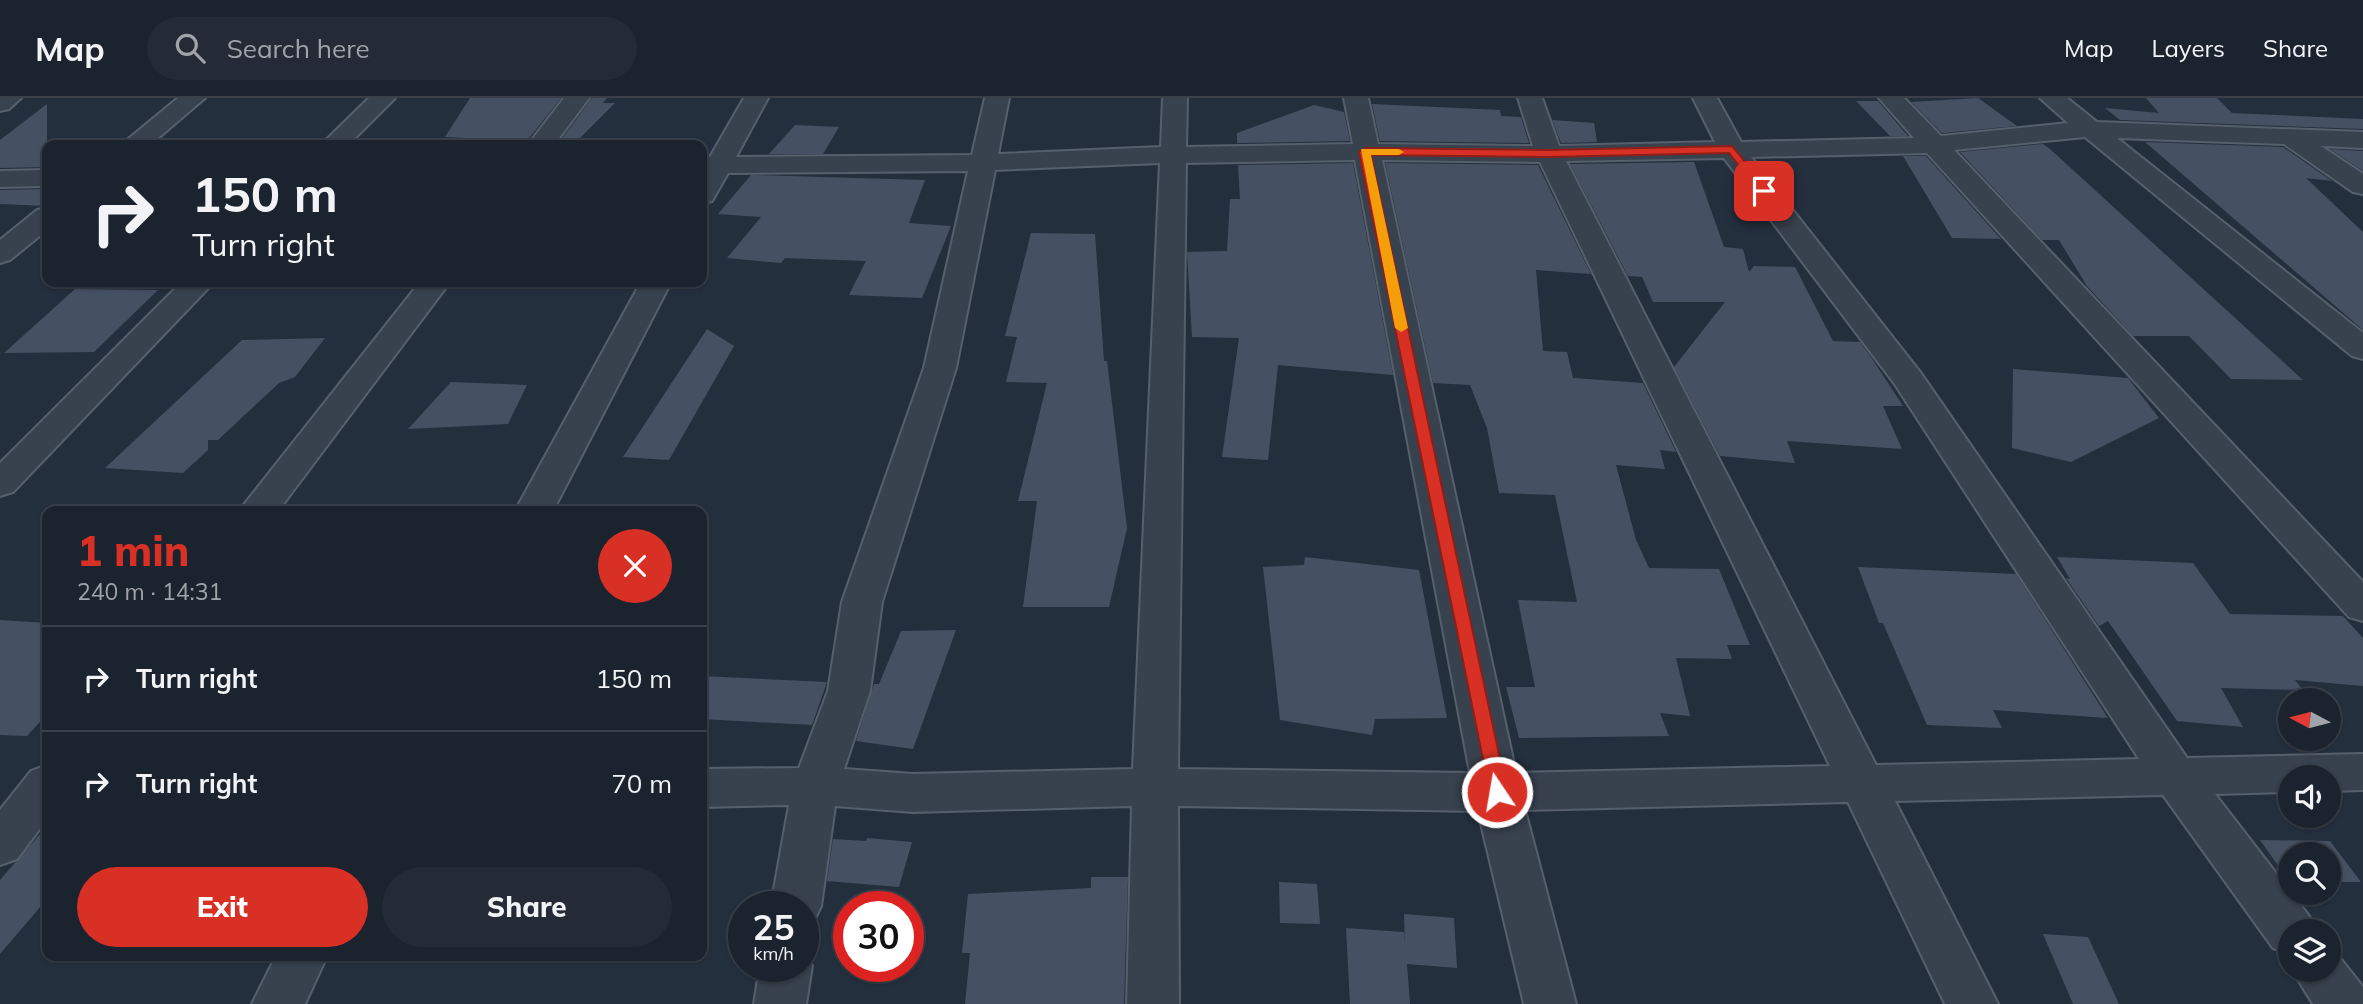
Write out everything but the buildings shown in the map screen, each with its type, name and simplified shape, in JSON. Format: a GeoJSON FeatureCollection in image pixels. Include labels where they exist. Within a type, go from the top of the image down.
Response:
{"type":"FeatureCollection","features":[{"type":"Feature","properties":{"kind":"street"},"geometry":{"type":"LineString","coordinates":[[0,104],[9,98]]}},
{"type":"Feature","properties":{"kind":"street"},"geometry":{"type":"LineString","coordinates":[[140,140],[193,98]]}},
{"type":"Feature","properties":{"kind":"street"},"geometry":{"type":"LineString","coordinates":[[339,140],[383,98]]}},
{"type":"Feature","properties":{"kind":"street"},"geometry":{"type":"LineString","coordinates":[[545,140],[577,98]]}},
{"type":"Feature","properties":{"kind":"street"},"geometry":{"type":"LineString","coordinates":[[710,165],[756,98]]}},
{"type":"Feature","properties":{"kind":"street"},"geometry":{"type":"LineString","coordinates":[[798,891],[815,786],[849,691],[862,602],[940,368],[997,98]]}},
{"type":"Feature","properties":{"kind":"street"},"geometry":{"type":"LineString","coordinates":[[1153,1004],[1155,787],[1175,98]]}},
{"type":"Feature","properties":{"kind":"street"},"geometry":{"type":"LineString","coordinates":[[1356,98],[1497,792],[1550,1004]]}},
{"type":"Feature","properties":{"kind":"street"},"geometry":{"type":"LineString","coordinates":[[1530,98],[1549,154],[1972,1004]]}},
{"type":"Feature","properties":{"kind":"street"},"geometry":{"type":"LineString","coordinates":[[1705,98],[1732,149],[1908,379],[2175,776],[2281,919]]}},
{"type":"Feature","properties":{"kind":"street"},"geometry":{"type":"LineString","coordinates":[[1892,98],[1932,145],[2363,607]]}},
{"type":"Feature","properties":{"kind":"street"},"geometry":{"type":"LineString","coordinates":[[2052,98],[2363,349]]}},
{"type":"Feature","properties":{"kind":"street"},"geometry":{"type":"LineString","coordinates":[[710,165],[983,163],[1365,152],[1549,154],[1932,145],[2088,129],[2363,140]]}},
{"type":"Feature","properties":{"kind":"street"},"geometry":{"type":"LineString","coordinates":[[2290,137],[2363,186]]}},
{"type":"Feature","properties":{"kind":"street"},"geometry":{"type":"LineString","coordinates":[[0,180],[42,178]]}},
{"type":"Feature","properties":{"kind":"street"},"geometry":{"type":"LineString","coordinates":[[0,254],[42,219]]}},
{"type":"Feature","properties":{"kind":"street"},"geometry":{"type":"LineString","coordinates":[[0,484],[194,287]]}},
{"type":"Feature","properties":{"kind":"street"},"geometry":{"type":"LineString","coordinates":[[262,506],[431,287]]}},
{"type":"Feature","properties":{"kind":"street"},"geometry":{"type":"LineString","coordinates":[[537,506],[653,287]]}},
{"type":"Feature","properties":{"kind":"street"},"geometry":{"type":"LineString","coordinates":[[707,788],[815,786],[913,793],[1155,787],[1497,792],[1862,781],[2363,772]]}},
{"type":"Feature","properties":{"kind":"street"},"geometry":{"type":"LineString","coordinates":[[0,845],[32,798]]}},
{"type":"Feature","properties":{"kind":"street"},"geometry":{"type":"LineString","coordinates":[[278,1004],[300,961]]}},
{"type":"Feature","properties":{"kind":"street"},"geometry":{"type":"LineString","coordinates":[[780,1004],[783,982]]}},
{"type":"Feature","properties":{"kind":"street"},"geometry":{"type":"LineString","coordinates":[[2327,982],[2344,1004]]}},
{"type":"Feature","properties":{"kind":"slow traffic"},"geometry":{"type":"LineString","coordinates":[[1399,152],[1365,152],[1401,328]]}},
{"type":"Feature","properties":{"kind":"route"},"geometry":{"type":"LineString","coordinates":[[1497,792],[1365,152],[1549,154],[1732,149],[1764,191]]}}]}
